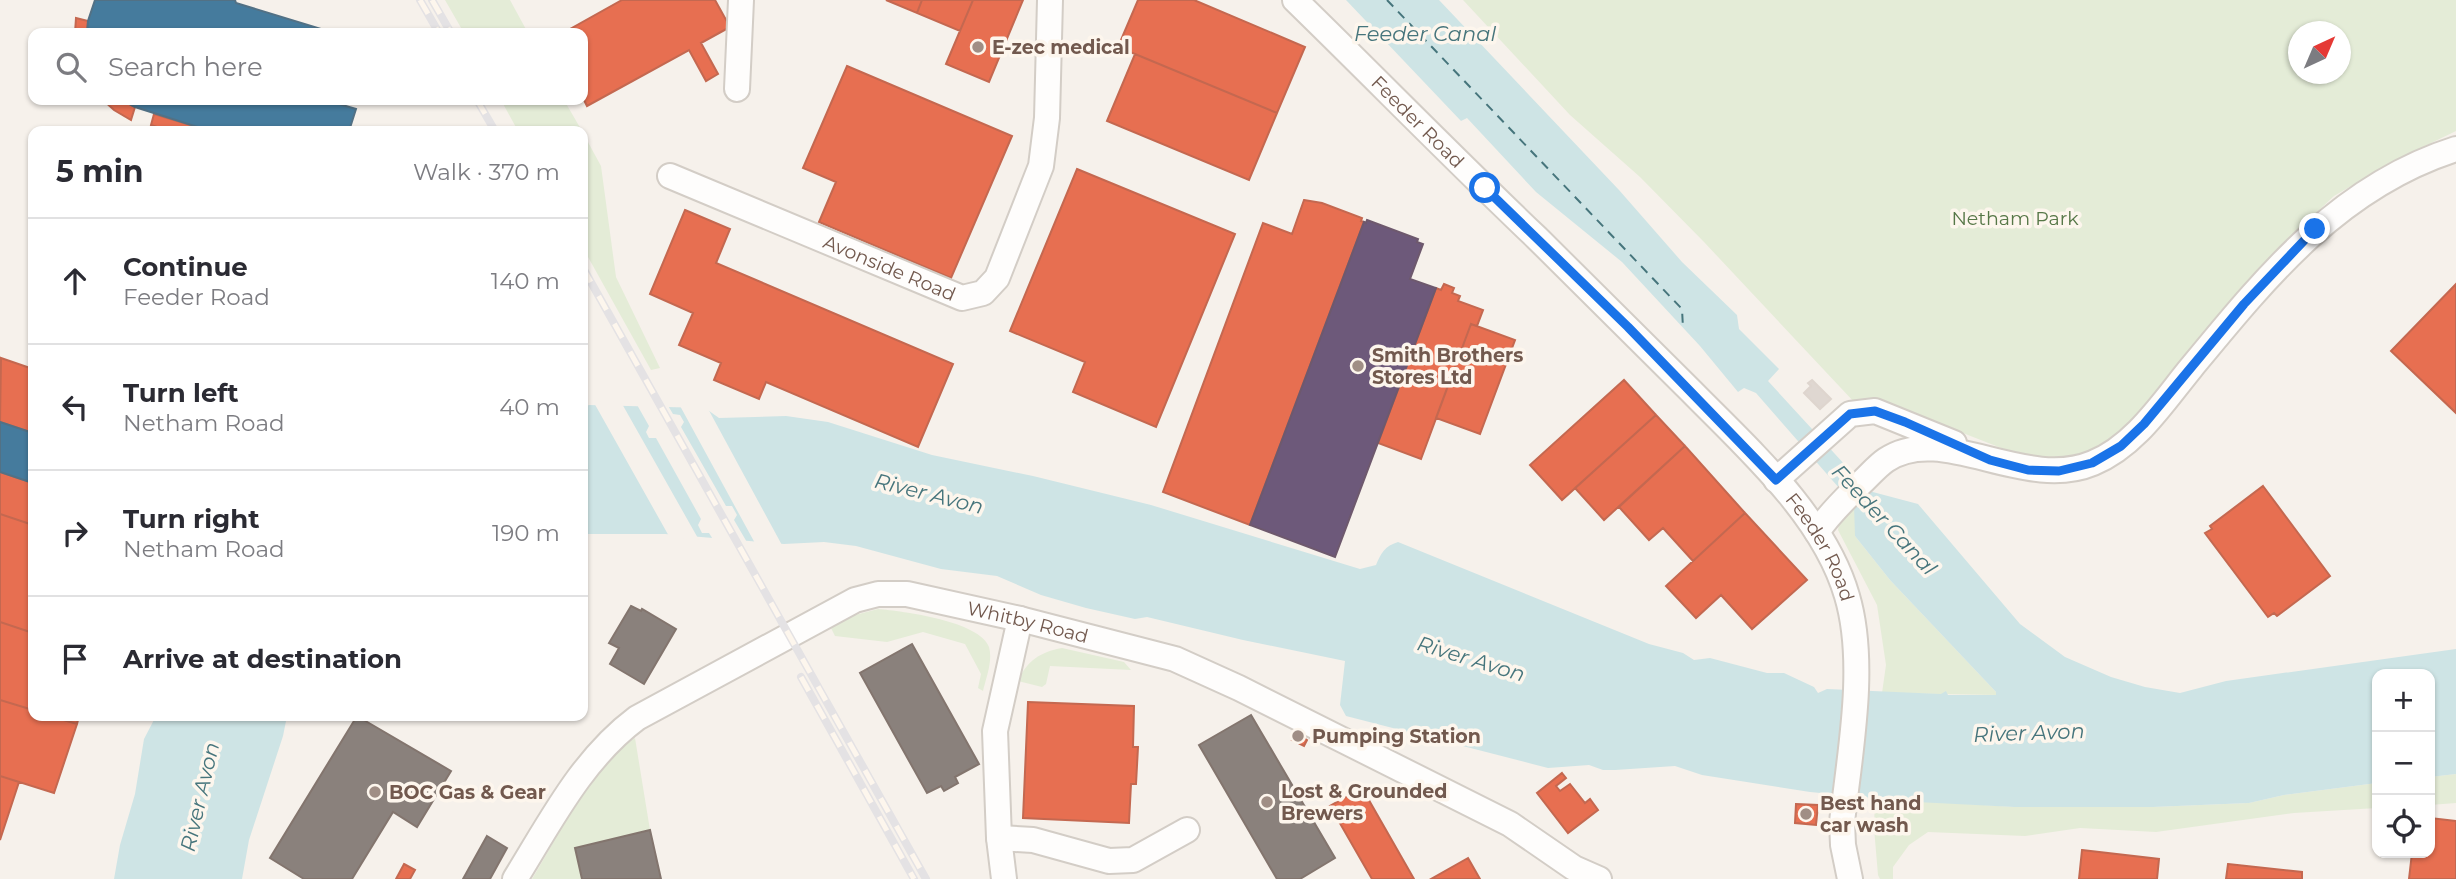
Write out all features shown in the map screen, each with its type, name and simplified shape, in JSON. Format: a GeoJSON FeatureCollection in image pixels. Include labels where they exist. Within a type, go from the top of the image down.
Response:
{"type":"FeatureCollection","features":[{"type":"Feature","properties":{"kind":"street"},"geometry":{"type":"LineString","coordinates":[[737,89],[741,0]]}},
{"type":"Feature","properties":{"kind":"street","name":"Avonside Road"},"geometry":{"type":"LineString","coordinates":[[670,176],[962,299],[983,293],[998,278],[1041,166],[1047,118],[1050,0]]}},
{"type":"Feature","properties":{"kind":"street","name":"Feeder Road"},"geometry":{"type":"LineString","coordinates":[[1295,0],[1628,327],[1776,480],[1816,532],[1835,564],[1847,595],[1855,631],[1857,675],[1844,804],[1843,845],[1850,879]]}},
{"type":"Feature","properties":{"kind":"street"},"geometry":{"type":"LineString","coordinates":[[1816,532],[1835,508],[1887,459],[1920,447],[1942,449],[2028,470],[2059,471],[2092,463],[2121,446],[2144,424],[2244,304],[2315,229],[2372,186],[2430,157],[2456,149]]}},
{"type":"Feature","properties":{"kind":"street"},"geometry":{"type":"LineString","coordinates":[[1776,480],[1850,414],[1875,411],[1990,460]]}},
{"type":"Feature","properties":{"kind":"street","name":"Whitby Road"},"geometry":{"type":"LineString","coordinates":[[515,879],[575,781],[614,735],[637,718],[855,600],[878,594],[907,594],[1020,619],[1175,659],[1510,824],[1548,852],[1599,879]]}},
{"type":"Feature","properties":{"kind":"street"},"geometry":{"type":"LineString","coordinates":[[1004,879],[999,838],[995,731],[1020,619]]}},
{"type":"Feature","properties":{"kind":"street"},"geometry":{"type":"LineString","coordinates":[[999,838],[1033,840],[1109,861],[1133,860],[1187,830]]}},
{"type":"Feature","properties":{"kind":"green space"},"geometry":{"type":"Polygon","coordinates":[[[445,0],[510,0],[525,28],[461,28],[445,0]]]}},
{"type":"Feature","properties":{"kind":"green space","name":"Netham Park"},"geometry":{"type":"Polygon","coordinates":[[[1463,0],[2456,0],[2456,131],[2396,160],[2334,196],[2276,251],[2165,379],[2132,424],[2092,451],[2061,460],[2024,457],[1884,402],[1855,403],[1640,177],[1570,115],[1463,0]]]}},
{"type":"Feature","properties":{"kind":"green space"},"geometry":{"type":"Polygon","coordinates":[[[504,105],[567,105],[579,126],[515,126],[504,105]]]}},
{"type":"Feature","properties":{"kind":"green space"},"geometry":{"type":"Polygon","coordinates":[[[588,142],[601,166],[616,277],[660,368],[651,370],[588,257],[588,142]]]}},
{"type":"Feature","properties":{"kind":"green space"},"geometry":{"type":"Polygon","coordinates":[[[1855,505],[1855,536],[1890,580],[1996,695],[1882,693],[1886,665],[1877,605],[1838,530],[1840,518],[1855,505]]]}},
{"type":"Feature","properties":{"kind":"green space"},"geometry":{"type":"Polygon","coordinates":[[[878,609],[939,619],[971,630],[983,638],[989,647],[990,658],[983,691],[978,688],[981,674],[965,644],[923,632],[887,642],[835,636],[831,628],[851,616],[878,609]]]}},
{"type":"Feature","properties":{"kind":"green space"},"geometry":{"type":"Polygon","coordinates":[[[1062,648],[1124,662],[1131,670],[1050,666],[1046,684],[1042,687],[1018,681],[1035,658],[1062,648]]]}},
{"type":"Feature","properties":{"kind":"green space"},"geometry":{"type":"Polygon","coordinates":[[[635,738],[650,830],[575,848],[582,879],[532,879],[589,783],[618,751],[635,738]]]}},
{"type":"Feature","properties":{"kind":"green space"},"geometry":{"type":"Polygon","coordinates":[[[2456,774],[2456,803],[2435,805],[2435,776],[2456,774]]]}},
{"type":"Feature","properties":{"kind":"green space"},"geometry":{"type":"Polygon","coordinates":[[[2372,784],[2372,808],[2294,813],[2156,832],[2080,828],[2025,836],[1928,832],[1909,845],[1893,867],[1893,879],[1880,879],[1878,875],[1874,828],[1875,798],[2014,807],[2153,807],[2249,803],[2284,795],[2372,784]]]}},
{"type":"Feature","properties":{"kind":"water"},"geometry":{"type":"Polygon","coordinates":[[[1346,0],[1439,0],[1619,190],[1682,262],[1737,315],[1739,329],[1779,369],[1768,381],[1869,491],[1918,504],[2020,624],[2065,657],[2111,677],[2180,693],[2226,681],[2456,649],[2456,774],[2435,776],[2435,669],[2372,669],[2372,784],[2284,795],[2249,803],[2153,807],[2014,807],[1917,802],[1810,792],[1702,775],[1675,766],[1615,770],[1603,770],[1589,765],[1548,768],[1346,716],[1340,705],[1345,661],[1147,617],[1135,619],[1086,608],[1041,595],[997,576],[941,569],[856,546],[824,542],[784,544],[665,534],[588,534],[588,406],[705,408],[719,418],[786,416],[828,422],[932,455],[1151,505],[1360,569],[1376,565],[1384,551],[1398,542],[1649,644],[1683,653],[1694,660],[1710,658],[1767,673],[1784,673],[1814,687],[1818,693],[1827,689],[1941,694],[1946,691],[1948,695],[1996,695],[1890,580],[1855,536],[1854,505],[1756,393],[1744,388],[1738,392],[1700,346],[1622,262],[1536,192],[1467,118],[1461,121],[1346,0]]]}},
{"type":"Feature","properties":{"kind":"water","name":"River Avon"},"geometry":{"type":"Polygon","coordinates":[[[153,721],[286,721],[249,840],[242,879],[114,879],[120,845],[135,794],[144,739],[153,721]]]}},
{"type":"Feature","properties":{"kind":"pier"},"geometry":{"type":"Polygon","coordinates":[[[593,401],[621,402],[699,540],[670,538],[593,401]]]}},
{"type":"Feature","properties":{"kind":"pier"},"geometry":{"type":"Polygon","coordinates":[[[636,403],[667,404],[673,414],[680,415],[684,422],[681,427],[726,506],[732,506],[737,515],[734,520],[748,544],[714,541],[709,533],[702,533],[698,525],[701,519],[656,438],[649,438],[646,432],[649,426],[636,403]]]}},
{"type":"Feature","properties":{"kind":"pier"},"geometry":{"type":"Polygon","coordinates":[[[679,404],[706,405],[783,547],[756,545],[679,404]]]}},
{"type":"Feature","properties":{"kind":"building: Shops"},"geometry":{"type":"Polygon","coordinates":[[[622,0],[715,0],[730,27],[701,43],[718,74],[706,81],[689,50],[587,106],[588,28],[572,28],[622,0]]]}},
{"type":"Feature","properties":{"kind":"building: Shops"},"geometry":{"type":"Polygon","coordinates":[[[886,0],[922,0],[917,13],[886,0]]]}},
{"type":"Feature","properties":{"kind":"building: Shops"},"geometry":{"type":"Polygon","coordinates":[[[922,0],[973,0],[960,31],[917,13],[922,0]]]}},
{"type":"Feature","properties":{"kind":"building: Shops","name":"E-zec medical"},"geometry":{"type":"Polygon","coordinates":[[[973,0],[1023,0],[989,82],[946,64],[973,0]]]}},
{"type":"Feature","properties":{"kind":"building: Shops"},"geometry":{"type":"Polygon","coordinates":[[[1138,0],[1194,0],[1305,47],[1277,113],[1118,47],[1138,0]]]}},
{"type":"Feature","properties":{"kind":"building: Shops"},"geometry":{"type":"Polygon","coordinates":[[[76,18],[88,21],[87,28],[75,28],[76,18]]]}},
{"type":"Feature","properties":{"kind":"building: Shops"},"geometry":{"type":"Polygon","coordinates":[[[1135,54],[1277,113],[1249,180],[1107,121],[1135,54]]]}},
{"type":"Feature","properties":{"kind":"building: Shops"},"geometry":{"type":"Polygon","coordinates":[[[847,66],[1012,136],[951,278],[819,222],[836,182],[803,168],[847,66]]]}},
{"type":"Feature","properties":{"kind":"building: Shops"},"geometry":{"type":"Polygon","coordinates":[[[108,105],[135,107],[131,120],[108,105]]]}},
{"type":"Feature","properties":{"kind":"building: Shops"},"geometry":{"type":"Polygon","coordinates":[[[154,114],[194,126],[154,126],[151,125],[154,114]]]}},
{"type":"Feature","properties":{"kind":"building: Shops"},"geometry":{"type":"Polygon","coordinates":[[[1077,169],[1235,234],[1156,427],[1073,392],[1085,362],[1010,331],[1077,169]]]}},
{"type":"Feature","properties":{"kind":"building: Shops"},"geometry":{"type":"Polygon","coordinates":[[[1304,200],[1322,203],[1362,218],[1361,221],[1364,222],[1250,525],[1163,492],[1263,223],[1292,234],[1304,200]]]}},
{"type":"Feature","properties":{"kind":"building: Shops"},"geometry":{"type":"Polygon","coordinates":[[[685,210],[730,229],[716,263],[953,364],[918,447],[766,382],[759,399],[714,380],[721,363],[679,345],[693,313],[650,294],[685,210]]]}},
{"type":"Feature","properties":{"kind":"building: Shops"},"geometry":{"type":"Polygon","coordinates":[[[1444,284],[1454,288],[1452,293],[1460,296],[1458,301],[1483,310],[1477,326],[1471,324],[1421,459],[1378,443],[1436,288],[1441,290],[1444,284]]]}},
{"type":"Feature","properties":{"kind":"building: Shops"},"geometry":{"type":"Polygon","coordinates":[[[2456,284],[2456,413],[2391,351],[2456,284]]]}},
{"type":"Feature","properties":{"kind":"building: Shops"},"geometry":{"type":"Polygon","coordinates":[[[1471,324],[1515,340],[1480,434],[1436,418],[1471,324]]]}},
{"type":"Feature","properties":{"kind":"building: Shops"},"geometry":{"type":"Polygon","coordinates":[[[1,358],[28,367],[28,431],[0,422],[1,358]]]}},
{"type":"Feature","properties":{"kind":"building: Shops"},"geometry":{"type":"Polygon","coordinates":[[[1624,380],[1656,415],[1562,500],[1530,465],[1624,380]]]}},
{"type":"Feature","properties":{"kind":"building: Shops"},"geometry":{"type":"Polygon","coordinates":[[[1656,415],[1685,446],[1604,520],[1575,488],[1656,415]]]}},
{"type":"Feature","properties":{"kind":"building: Shops"},"geometry":{"type":"Polygon","coordinates":[[[1685,446],[1745,513],[1693,561],[1663,528],[1649,540],[1619,507],[1685,446]]]}},
{"type":"Feature","properties":{"kind":"building: Shops"},"geometry":{"type":"Polygon","coordinates":[[[0,472],[28,481],[28,523],[0,514],[0,472]]]}},
{"type":"Feature","properties":{"kind":"building: Shops"},"geometry":{"type":"Polygon","coordinates":[[[2263,486],[2330,576],[2277,616],[2274,613],[2268,617],[2205,533],[2212,529],[2210,526],[2263,486]]]}},
{"type":"Feature","properties":{"kind":"building: Shops"},"geometry":{"type":"Polygon","coordinates":[[[1745,513],[1807,580],[1752,629],[1721,595],[1696,618],[1666,586],[1745,513]]]}},
{"type":"Feature","properties":{"kind":"building: Shops"},"geometry":{"type":"Polygon","coordinates":[[[0,514],[28,523],[28,631],[0,622],[0,514]]]}},
{"type":"Feature","properties":{"kind":"building: Shops"},"geometry":{"type":"Polygon","coordinates":[[[0,622],[28,631],[28,708],[0,700],[0,622]]]}},
{"type":"Feature","properties":{"kind":"building: Shops"},"geometry":{"type":"Polygon","coordinates":[[[0,700],[28,708],[28,721],[67,721],[77,724],[54,793],[0,776],[0,700]]]}},
{"type":"Feature","properties":{"kind":"building: Shops"},"geometry":{"type":"Polygon","coordinates":[[[1028,702],[1134,706],[1133,747],[1138,747],[1136,784],[1131,784],[1129,823],[1023,818],[1028,702]]]}},
{"type":"Feature","properties":{"kind":"building: Shops","name":"Pumping Station"},"geometry":{"type":"Polygon","coordinates":[[[1296,733],[1307,740],[1304,746],[1292,740],[1296,733]]]}},
{"type":"Feature","properties":{"kind":"building: Shops"},"geometry":{"type":"Polygon","coordinates":[[[1562,773],[1566,778],[1556,786],[1560,791],[1570,784],[1585,803],[1590,799],[1598,810],[1568,833],[1537,793],[1562,773]]]}},
{"type":"Feature","properties":{"kind":"building: Shops"},"geometry":{"type":"Polygon","coordinates":[[[0,776],[19,782],[0,840],[0,776]]]}},
{"type":"Feature","properties":{"kind":"building: Shops"},"geometry":{"type":"Polygon","coordinates":[[[1362,788],[1414,879],[1372,879],[1330,806],[1362,788]]]}},
{"type":"Feature","properties":{"kind":"building: Shops","name":"Best hand car wash"},"geometry":{"type":"Polygon","coordinates":[[[1796,804],[1818,805],[1816,825],[1795,823],[1796,804]]]}},
{"type":"Feature","properties":{"kind":"building: Shops"},"geometry":{"type":"Polygon","coordinates":[[[2435,819],[2456,821],[2456,879],[2409,879],[2411,858],[2435,858],[2435,819]]]}},
{"type":"Feature","properties":{"kind":"building: Shops"},"geometry":{"type":"Polygon","coordinates":[[[2082,850],[2159,859],[2157,879],[2079,879],[2082,850]]]}},
{"type":"Feature","properties":{"kind":"building: Shops"},"geometry":{"type":"Polygon","coordinates":[[[1468,858],[1480,879],[1431,879],[1468,858]]]}},
{"type":"Feature","properties":{"kind":"building: Shops"},"geometry":{"type":"Polygon","coordinates":[[[404,864],[415,870],[410,879],[396,879],[404,864]]]}},
{"type":"Feature","properties":{"kind":"building: Shops"},"geometry":{"type":"Polygon","coordinates":[[[2228,864],[2302,872],[2302,879],[2226,879],[2228,864]]]}},
{"type":"Feature","properties":{"kind":"building: Offices","name":"Smith Brothers Stores Ltd"},"geometry":{"type":"Polygon","coordinates":[[[1367,220],[1418,239],[1417,242],[1423,244],[1410,279],[1436,288],[1335,557],[1250,525],[1367,220]]]}},
{"type":"Feature","properties":{"kind":"building: Public"},"geometry":{"type":"Polygon","coordinates":[[[95,0],[235,0],[236,3],[318,28],[87,28],[95,0]]]}},
{"type":"Feature","properties":{"kind":"building: Public"},"geometry":{"type":"Polygon","coordinates":[[[131,105],[342,105],[356,109],[351,126],[194,126],[131,105]]]}},
{"type":"Feature","properties":{"kind":"building: Public"},"geometry":{"type":"Polygon","coordinates":[[[0,422],[28,431],[28,481],[0,472],[0,422]]]}},
{"type":"Feature","properties":{"kind":"building: Industry"},"geometry":{"type":"Polygon","coordinates":[[[631,606],[641,611],[642,609],[676,629],[644,684],[610,664],[619,648],[609,643],[631,606]]]}},
{"type":"Feature","properties":{"kind":"building: Industry"},"geometry":{"type":"Polygon","coordinates":[[[912,644],[979,764],[955,777],[958,783],[944,791],[941,786],[927,793],[860,673],[912,644]]]}},
{"type":"Feature","properties":{"kind":"building: Industry","name":"Lost & Grounded Brewers"},"geometry":{"type":"Polygon","coordinates":[[[1251,715],[1335,858],[1300,879],[1277,879],[1199,745],[1251,715]]]}},
{"type":"Feature","properties":{"kind":"building: Industry","name":"BOC Gas & Gear"},"geometry":{"type":"Polygon","coordinates":[[[354,721],[366,721],[451,771],[417,827],[393,812],[352,879],[304,879],[270,858],[354,721]]]}},
{"type":"Feature","properties":{"kind":"building: Industry"},"geometry":{"type":"Polygon","coordinates":[[[650,830],[661,879],[582,879],[575,848],[650,830]]]}},
{"type":"Feature","properties":{"kind":"building: Industry"},"geometry":{"type":"Polygon","coordinates":[[[487,836],[507,848],[490,879],[463,879],[487,836]]]}},
{"type":"Feature","properties":{"kind":"building: Other"},"geometry":{"type":"Polygon","coordinates":[[[1812,380],[1831,399],[1820,409],[1804,393],[1811,386],[1808,383],[1812,380]]]}},
{"type":"Feature","properties":{"kind":"ferry route"},"geometry":{"type":"LineString","coordinates":[[1387,0],[1682,309],[1683,328]]}},
{"type":"Feature","properties":{"kind":"railway"},"geometry":{"type":"LineString","coordinates":[[420,0],[436,28]]}},
{"type":"Feature","properties":{"kind":"railway"},"geometry":{"type":"LineString","coordinates":[[432,0],[448,28]]}},
{"type":"Feature","properties":{"kind":"railway"},"geometry":{"type":"LineString","coordinates":[[480,105],[492,126]]}},
{"type":"Feature","properties":{"kind":"railway"},"geometry":{"type":"LineString","coordinates":[[588,277],[926,879]]}},
{"type":"Feature","properties":{"kind":"railway"},"geometry":{"type":"LineString","coordinates":[[801,677],[914,879]]}},
{"type":"Feature","properties":{"kind":"place","name":"E-zec medical"},"geometry":{"type":"Point","coordinates":[978,47]}},
{"type":"Feature","properties":{"kind":"place","name":"Smith Brothers Stores Ltd"},"geometry":{"type":"Point","coordinates":[1358,366]}},
{"type":"Feature","properties":{"kind":"place","name":"Pumping Station"},"geometry":{"type":"Point","coordinates":[1298,736]}},
{"type":"Feature","properties":{"kind":"place","name":"BOC Gas & Gear"},"geometry":{"type":"Point","coordinates":[375,792]}},
{"type":"Feature","properties":{"kind":"place","name":"Lost & Grounded Brewers"},"geometry":{"type":"Point","coordinates":[1267,802]}},
{"type":"Feature","properties":{"kind":"place","name":"Best hand car wash"},"geometry":{"type":"Point","coordinates":[1806,814]}},
{"type":"Feature","properties":{"kind":"route"},"geometry":{"type":"LineString","coordinates":[[1485,188],[1628,327],[1776,480],[1850,414],[1875,411],[1990,460],[2028,470],[2059,471],[2092,463],[2121,446],[2144,424],[2244,304],[2315,229]]}},
{"type":"Feature","properties":{"kind":"water label","name":"Feeder Canal"},"geometry":{"type":"Point","coordinates":[1425,34]}},
{"type":"Feature","properties":{"kind":"water label","name":"Feeder Canal"},"geometry":{"type":"Point","coordinates":[1884,520]}}]}
